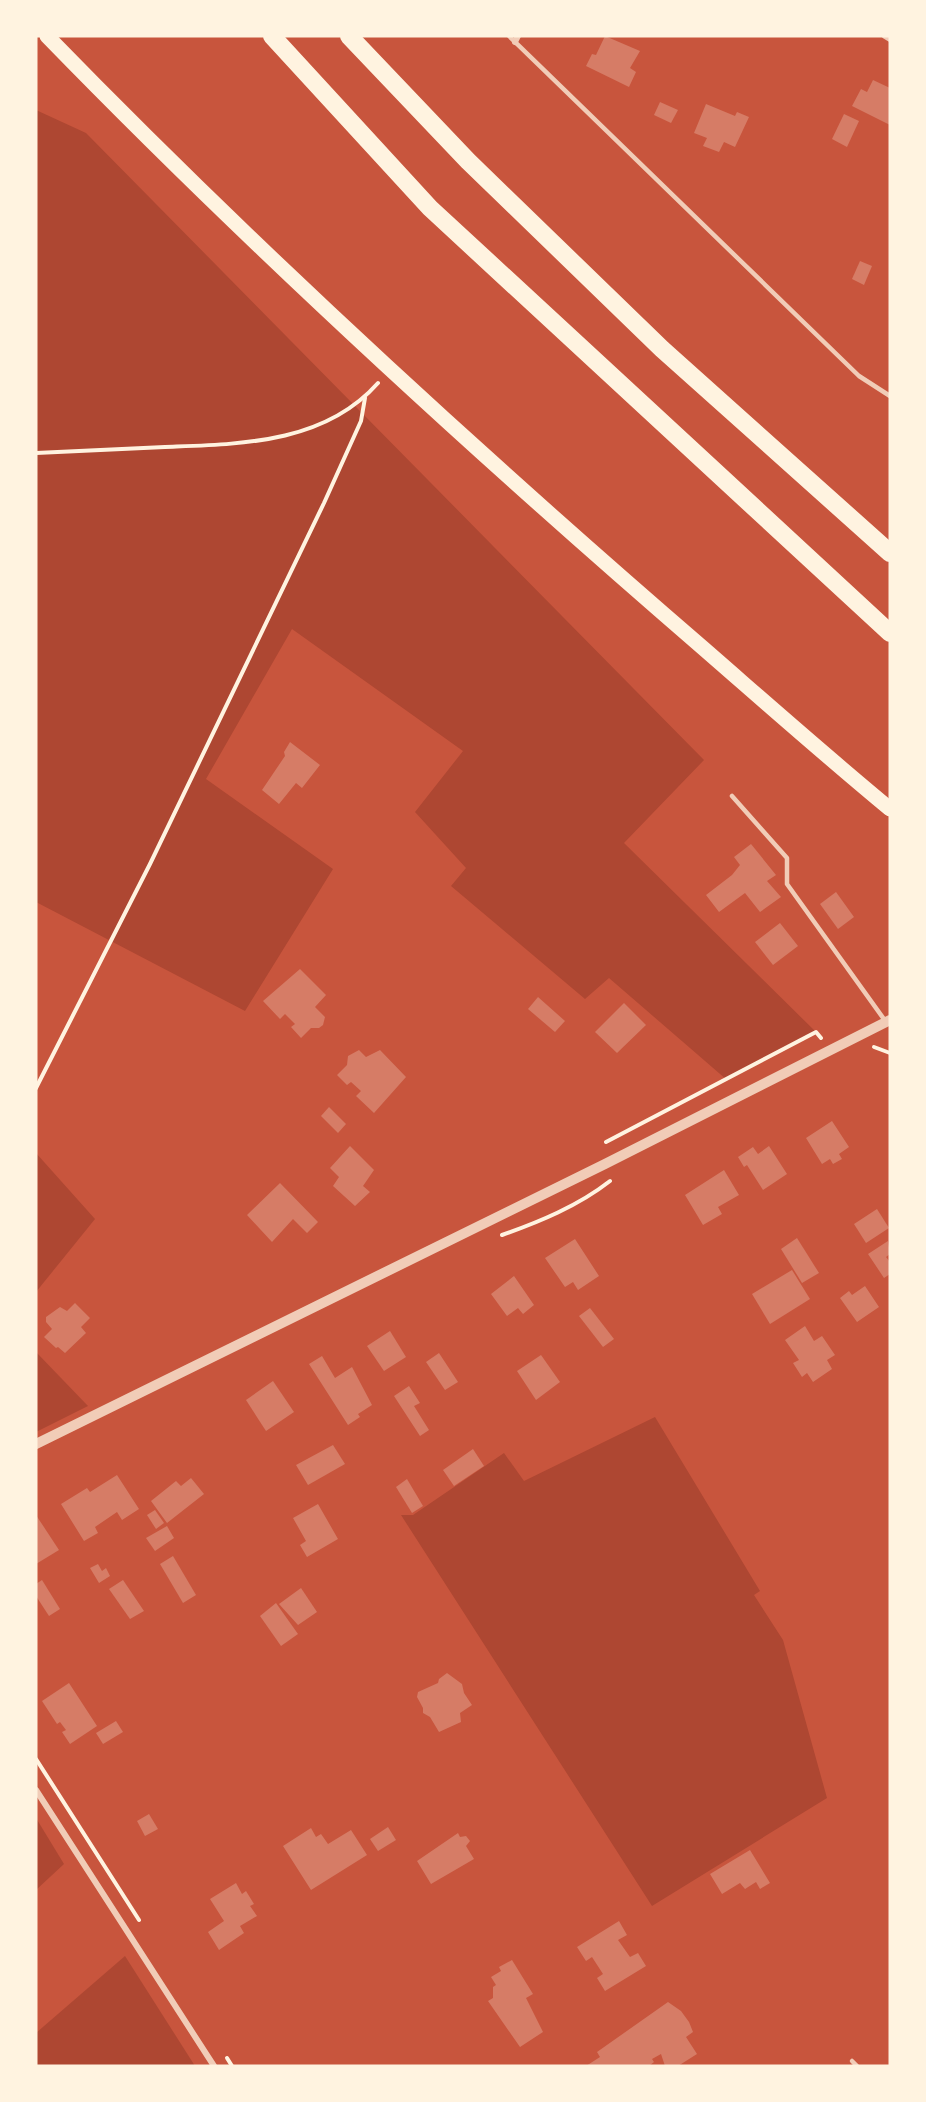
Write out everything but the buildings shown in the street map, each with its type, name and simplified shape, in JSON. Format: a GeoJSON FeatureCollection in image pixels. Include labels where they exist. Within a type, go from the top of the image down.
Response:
{"type":"FeatureCollection","features":[{"type":"Feature","properties":{"kind":"highway"},"geometry":{"type":"LineString","coordinates":[[272,36],[430,208],[890,633]]}},
{"type":"Feature","properties":{"kind":"highway"},"geometry":{"type":"LineString","coordinates":[[349,36],[468,161],[654,341],[890,553]]}},
{"type":"Feature","properties":{"kind":"main road"},"geometry":{"type":"LineString","coordinates":[[47,36],[254,244],[389,371],[576,538],[890,809]]}},
{"type":"Feature","properties":{"kind":"street"},"geometry":{"type":"LineString","coordinates":[[885,36],[890,39]]}},
{"type":"Feature","properties":{"kind":"street"},"geometry":{"type":"LineString","coordinates":[[36,1444],[889,1023]]}},
{"type":"Feature","properties":{"kind":"street"},"geometry":{"type":"LineString","coordinates":[[36,1790],[214,2066]]}},
{"type":"Feature","properties":{"kind":"lane"},"geometry":{"type":"LineString","coordinates":[[509,36],[517,39],[859,376],[890,396]]}},
{"type":"Feature","properties":{"kind":"lane"},"geometry":{"type":"LineString","coordinates":[[732,796],[787,858],[787,884],[889,1023]]}},
{"type":"Feature","properties":{"kind":"lane"},"geometry":{"type":"LineString","coordinates":[[852,2061],[857,2066]]}},
{"type":"Feature","properties":{"kind":"path"},"geometry":{"type":"LineString","coordinates":[[36,453],[255,443],[319,425],[365,398],[389,371]]}},
{"type":"Feature","properties":{"kind":"path"},"geometry":{"type":"LineString","coordinates":[[36,1088],[150,864],[324,503],[361,421],[365,398]]}},
{"type":"Feature","properties":{"kind":"shaded area"},"geometry":{"type":"Polygon","coordinates":[[[36,110],[86,133],[704,760],[624,843],[816,1032],[727,1080],[609,978],[585,999],[451,886],[466,868],[415,812],[463,751],[292,629],[206,779],[333,869],[245,1011],[36,902],[36,110]]]}},
{"type":"Feature","properties":{"kind":"shaded area"},"geometry":{"type":"Polygon","coordinates":[[[36,1153],[95,1219],[36,1292],[36,1153]]]}},
{"type":"Feature","properties":{"kind":"shaded area"},"geometry":{"type":"Polygon","coordinates":[[[36,1352],[88,1406],[36,1432],[36,1352]]]}},
{"type":"Feature","properties":{"kind":"shaded area"},"geometry":{"type":"Polygon","coordinates":[[[655,1417],[760,1591],[754,1595],[783,1640],[827,1798],[652,1906],[401,1515],[413,1515],[504,1453],[524,1481],[655,1417]]]}},
{"type":"Feature","properties":{"kind":"shaded area"},"geometry":{"type":"Polygon","coordinates":[[[36,1818],[64,1864],[36,1890],[36,1818]]]}},
{"type":"Feature","properties":{"kind":"shaded area"},"geometry":{"type":"Polygon","coordinates":[[[125,1956],[195,2066],[36,2066],[36,2033],[125,1956]]]}}]}
